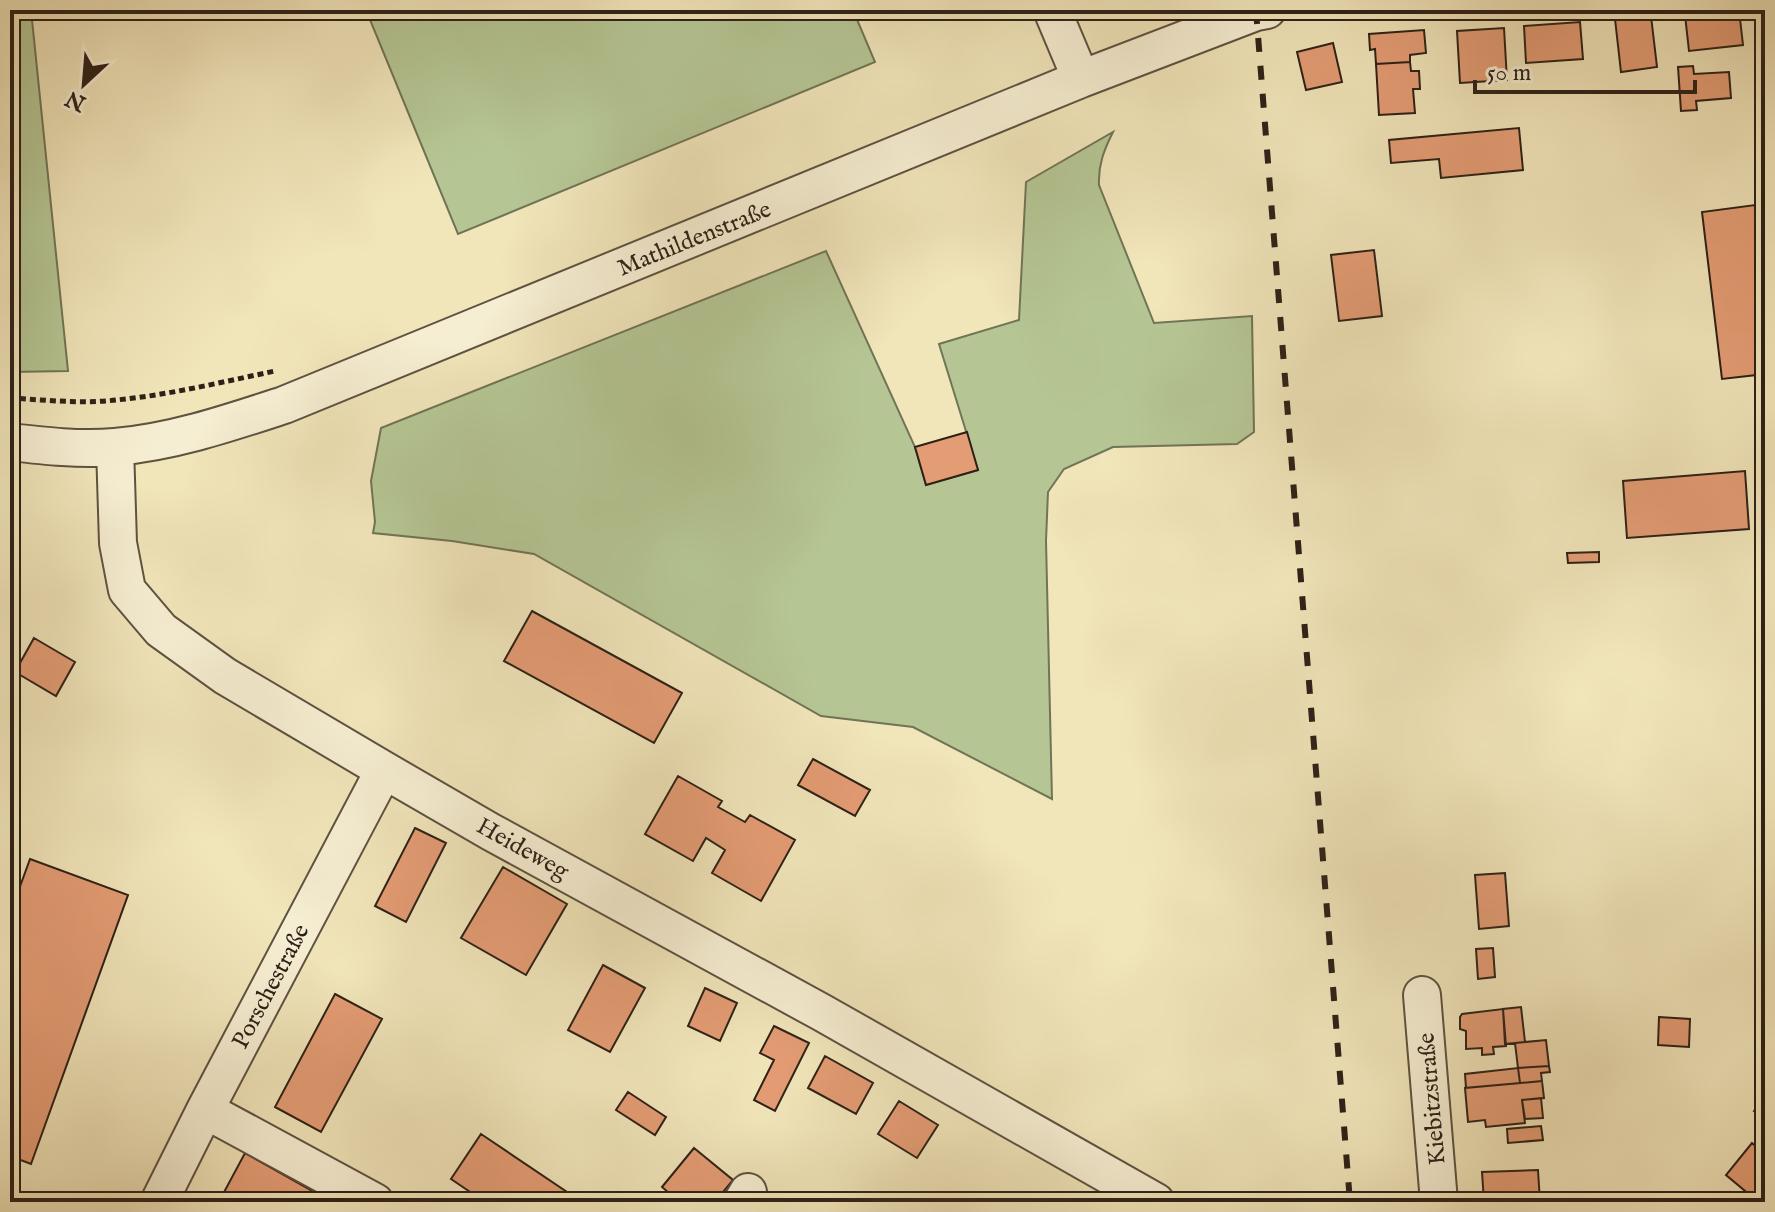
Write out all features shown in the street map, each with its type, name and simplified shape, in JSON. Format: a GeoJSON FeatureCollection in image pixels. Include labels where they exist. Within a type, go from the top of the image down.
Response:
{"type":"FeatureCollection","features":[{"type":"Feature","properties":{"kind":"street"},"geometry":{"type":"LineString","coordinates":[[1052,10],[1081,79]]}},
{"type":"Feature","properties":{"kind":"street","name":"Mathildenstraße"},"geometry":{"type":"LineString","coordinates":[[115,447],[189,434],[284,405],[1081,79],[1267,10]]}},
{"type":"Feature","properties":{"kind":"street"},"geometry":{"type":"LineString","coordinates":[[10,442],[53,447],[115,447]]}},
{"type":"Feature","properties":{"kind":"street","name":"Heideweg"},"geometry":{"type":"LineString","coordinates":[[115,447],[118,543],[127,590],[161,630],[225,676],[491,832],[821,1012],[1156,1202]]}},
{"type":"Feature","properties":{"kind":"street","name":"Porschestraße"},"geometry":{"type":"LineString","coordinates":[[159,1202],[384,770]]}},
{"type":"Feature","properties":{"kind":"street","name":"Kiebitzstraße"},"geometry":{"type":"LineString","coordinates":[[1422,995],[1439,1202]]}},
{"type":"Feature","properties":{"kind":"street"},"geometry":{"type":"LineString","coordinates":[[205,1110],[375,1202]]}},
{"type":"Feature","properties":{"kind":"path"},"geometry":{"type":"LineString","coordinates":[[10,398],[113,401]]}},
{"type":"Feature","properties":{"kind":"green space"},"geometry":{"type":"Polygon","coordinates":[[[10,10],[31,10],[68,371],[10,372],[10,10]]]}},
{"type":"Feature","properties":{"kind":"green space"},"geometry":{"type":"Polygon","coordinates":[[[366,10],[853,10],[875,62],[458,234],[366,10]]]}},
{"type":"Feature","properties":{"kind":"green space"},"geometry":{"type":"Polygon","coordinates":[[[1113,132],[1102,158],[1099,185],[1154,323],[1252,316],[1254,432],[1237,444],[1113,447],[1064,469],[1048,492],[1046,541],[1052,799],[913,727],[821,716],[534,554],[373,533],[375,522],[371,481],[381,428],[826,251],[915,447],[926,485],[978,470],[939,344],[1019,320],[1026,182],[1113,132]]]}},
{"type":"Feature","properties":{"kind":"building"},"geometry":{"type":"Polygon","coordinates":[[[1739,10],[1743,45],[1689,51],[1685,15],[1739,10]]]}},
{"type":"Feature","properties":{"kind":"building"},"geometry":{"type":"Polygon","coordinates":[[[1651,16],[1657,67],[1621,72],[1615,19],[1651,16]]]}},
{"type":"Feature","properties":{"kind":"building"},"geometry":{"type":"Polygon","coordinates":[[[1580,22],[1583,59],[1526,63],[1524,26],[1580,22]]]}},
{"type":"Feature","properties":{"kind":"building"},"geometry":{"type":"Polygon","coordinates":[[[1504,28],[1507,80],[1460,83],[1457,31],[1504,28]]]}},
{"type":"Feature","properties":{"kind":"building"},"geometry":{"type":"Polygon","coordinates":[[[1424,30],[1426,53],[1410,55],[1410,62],[1376,64],[1375,49],[1370,50],[1369,34],[1424,30]]]}},
{"type":"Feature","properties":{"kind":"building"},"geometry":{"type":"Polygon","coordinates":[[[1333,43],[1342,82],[1306,90],[1297,52],[1333,43]]]}},
{"type":"Feature","properties":{"kind":"building"},"geometry":{"type":"Polygon","coordinates":[[[1410,62],[1411,71],[1419,71],[1420,89],[1413,89],[1415,113],[1379,115],[1376,64],[1410,62]]]}},
{"type":"Feature","properties":{"kind":"building"},"geometry":{"type":"Polygon","coordinates":[[[1693,66],[1694,74],[1729,72],[1731,98],[1696,101],[1697,110],[1681,111],[1678,67],[1693,66]]]}},
{"type":"Feature","properties":{"kind":"building"},"geometry":{"type":"Polygon","coordinates":[[[1519,128],[1523,170],[1441,178],[1439,159],[1391,163],[1389,140],[1519,128]]]}},
{"type":"Feature","properties":{"kind":"building"},"geometry":{"type":"Polygon","coordinates":[[[1755,205],[1765,293],[1765,374],[1722,379],[1702,212],[1755,205]]]}},
{"type":"Feature","properties":{"kind":"building"},"geometry":{"type":"Polygon","coordinates":[[[1374,250],[1382,316],[1339,321],[1331,255],[1374,250]]]}},
{"type":"Feature","properties":{"kind":"building"},"geometry":{"type":"Polygon","coordinates":[[[967,432],[978,470],[926,485],[915,447],[967,432]]]}},
{"type":"Feature","properties":{"kind":"building"},"geometry":{"type":"Polygon","coordinates":[[[1745,471],[1749,529],[1627,538],[1623,481],[1745,471]]]}},
{"type":"Feature","properties":{"kind":"building"},"geometry":{"type":"Polygon","coordinates":[[[1599,552],[1599,562],[1568,563],[1567,553],[1599,552]]]}},
{"type":"Feature","properties":{"kind":"building"},"geometry":{"type":"Polygon","coordinates":[[[532,611],[682,693],[654,743],[504,661],[532,611]]]}},
{"type":"Feature","properties":{"kind":"building"},"geometry":{"type":"Polygon","coordinates":[[[34,638],[75,662],[56,696],[15,672],[34,638]]]}},
{"type":"Feature","properties":{"kind":"building"},"geometry":{"type":"Polygon","coordinates":[[[813,759],[870,790],[855,816],[798,785],[813,759]]]}},
{"type":"Feature","properties":{"kind":"building"},"geometry":{"type":"Polygon","coordinates":[[[678,776],[722,801],[718,807],[745,822],[750,815],[795,840],[761,901],[712,873],[725,850],[706,838],[693,861],[645,834],[678,776]]]}},
{"type":"Feature","properties":{"kind":"building"},"geometry":{"type":"Polygon","coordinates":[[[415,828],[446,843],[406,922],[375,906],[415,828]]]}},
{"type":"Feature","properties":{"kind":"building"},"geometry":{"type":"Polygon","coordinates":[[[30,859],[128,895],[31,1164],[10,1156],[10,914],[30,859]]]}},
{"type":"Feature","properties":{"kind":"building"},"geometry":{"type":"Polygon","coordinates":[[[503,867],[567,904],[526,975],[461,938],[503,867]]]}},
{"type":"Feature","properties":{"kind":"building"},"geometry":{"type":"Polygon","coordinates":[[[1505,873],[1509,926],[1479,929],[1475,875],[1505,873]]]}},
{"type":"Feature","properties":{"kind":"building"},"geometry":{"type":"Polygon","coordinates":[[[1493,948],[1495,977],[1478,979],[1476,949],[1493,948]]]}},
{"type":"Feature","properties":{"kind":"building"},"geometry":{"type":"Polygon","coordinates":[[[603,965],[645,988],[610,1052],[568,1030],[603,965]]]}},
{"type":"Feature","properties":{"kind":"building"},"geometry":{"type":"Polygon","coordinates":[[[705,988],[737,1003],[720,1041],[688,1026],[705,988]]]}},
{"type":"Feature","properties":{"kind":"building"},"geometry":{"type":"Polygon","coordinates":[[[335,994],[382,1019],[321,1132],[275,1107],[335,994]]]}},
{"type":"Feature","properties":{"kind":"building"},"geometry":{"type":"Polygon","coordinates":[[[1521,1007],[1525,1042],[1505,1044],[1503,1009],[1521,1007]]]}},
{"type":"Feature","properties":{"kind":"building"},"geometry":{"type":"Polygon","coordinates":[[[1503,1009],[1506,1046],[1493,1047],[1494,1054],[1482,1055],[1482,1048],[1466,1049],[1466,1031],[1460,1029],[1462,1014],[1503,1009]]]}},
{"type":"Feature","properties":{"kind":"building"},"geometry":{"type":"Polygon","coordinates":[[[1659,1017],[1690,1019],[1689,1047],[1658,1045],[1659,1017]]]}},
{"type":"Feature","properties":{"kind":"building"},"geometry":{"type":"Polygon","coordinates":[[[774,1026],[809,1043],[775,1111],[754,1100],[774,1060],[760,1053],[774,1026]]]}},
{"type":"Feature","properties":{"kind":"building"},"geometry":{"type":"Polygon","coordinates":[[[1546,1040],[1549,1066],[1518,1068],[1515,1043],[1546,1040]]]}},
{"type":"Feature","properties":{"kind":"building"},"geometry":{"type":"Polygon","coordinates":[[[825,1056],[873,1083],[856,1114],[808,1088],[825,1056]]]}},
{"type":"Feature","properties":{"kind":"building"},"geometry":{"type":"Polygon","coordinates":[[[1549,1066],[1550,1072],[1541,1073],[1542,1081],[1520,1083],[1518,1068],[1549,1066]]]}},
{"type":"Feature","properties":{"kind":"building"},"geometry":{"type":"Polygon","coordinates":[[[1518,1068],[1520,1083],[1466,1088],[1465,1074],[1518,1068]]]}},
{"type":"Feature","properties":{"kind":"building"},"geometry":{"type":"Polygon","coordinates":[[[1542,1081],[1544,1098],[1522,1100],[1525,1123],[1486,1127],[1485,1120],[1468,1122],[1465,1088],[1542,1081]]]}},
{"type":"Feature","properties":{"kind":"building"},"geometry":{"type":"Polygon","coordinates":[[[628,1092],[666,1117],[655,1135],[616,1110],[628,1092]]]}},
{"type":"Feature","properties":{"kind":"building"},"geometry":{"type":"Polygon","coordinates":[[[1541,1098],[1543,1118],[1525,1119],[1522,1100],[1541,1098]]]}},
{"type":"Feature","properties":{"kind":"building"},"geometry":{"type":"Polygon","coordinates":[[[1765,1098],[1765,1120],[1754,1111],[1765,1098]]]}},
{"type":"Feature","properties":{"kind":"building"},"geometry":{"type":"Polygon","coordinates":[[[899,1101],[938,1125],[917,1158],[878,1134],[899,1101]]]}},
{"type":"Feature","properties":{"kind":"building"},"geometry":{"type":"Polygon","coordinates":[[[1541,1126],[1543,1140],[1508,1143],[1507,1129],[1541,1126]]]}},
{"type":"Feature","properties":{"kind":"building"},"geometry":{"type":"Polygon","coordinates":[[[481,1134],[570,1194],[564,1202],[485,1202],[451,1179],[481,1134]]]}},
{"type":"Feature","properties":{"kind":"building"},"geometry":{"type":"Polygon","coordinates":[[[1752,1143],[1765,1154],[1765,1189],[1756,1200],[1726,1175],[1752,1143]]]}},
{"type":"Feature","properties":{"kind":"building"},"geometry":{"type":"Polygon","coordinates":[[[694,1148],[733,1180],[715,1202],[661,1202],[669,1193],[662,1187],[694,1148]]]}},
{"type":"Feature","properties":{"kind":"building"},"geometry":{"type":"Polygon","coordinates":[[[245,1153],[314,1192],[309,1202],[238,1202],[223,1194],[245,1153]]]}},
{"type":"Feature","properties":{"kind":"building"},"geometry":{"type":"Polygon","coordinates":[[[1538,1170],[1540,1202],[1484,1202],[1482,1172],[1538,1170]]]}},
{"type":"Feature","properties":{"kind":"railway"},"geometry":{"type":"LineString","coordinates":[[1256,10],[1350,1202]]}}]}
